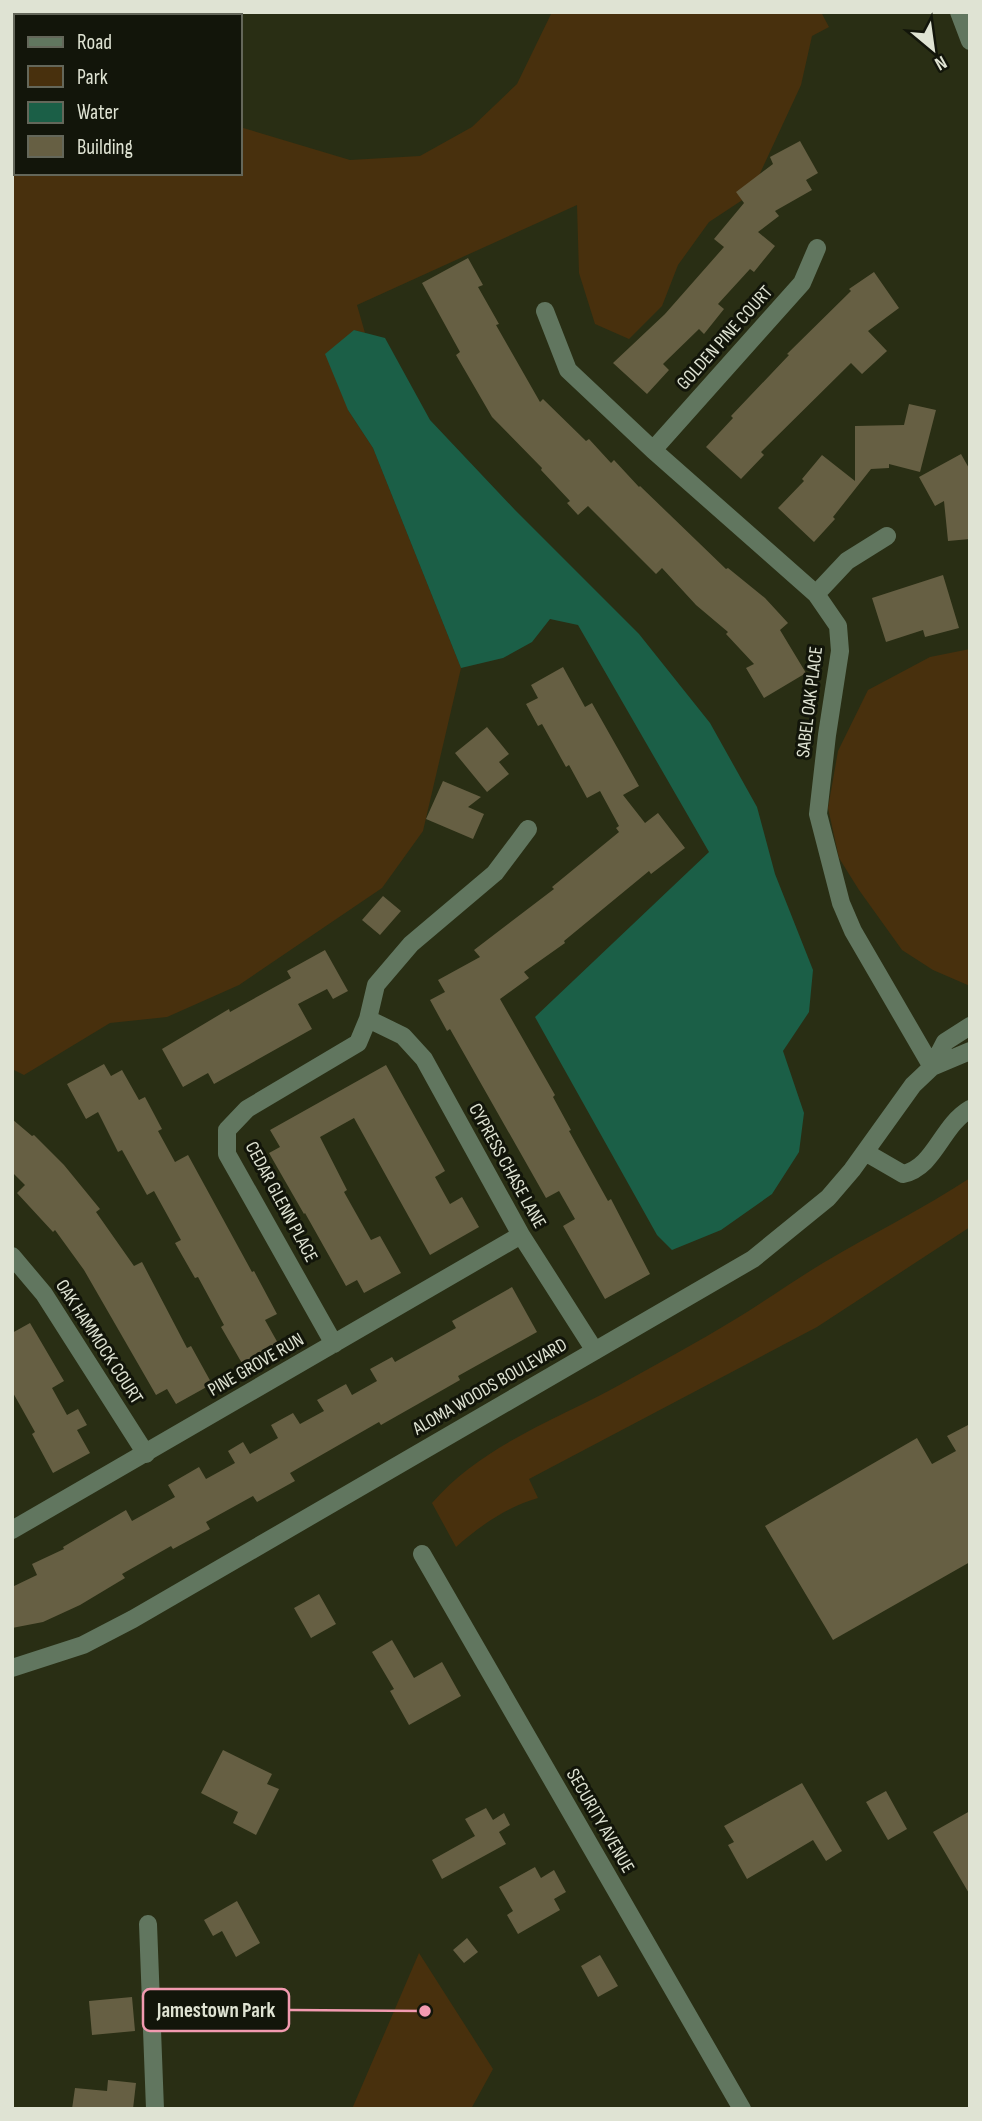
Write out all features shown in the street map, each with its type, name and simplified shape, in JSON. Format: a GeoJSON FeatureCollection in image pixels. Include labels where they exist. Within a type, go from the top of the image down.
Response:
{"type":"FeatureCollection","features":[{"type":"Feature","properties":{"kind":"street"},"geometry":{"type":"LineString","coordinates":[[959,12],[970,41]]}},
{"type":"Feature","properties":{"kind":"street","name":"GOLDEN PINE COURT"},"geometry":{"type":"LineString","coordinates":[[653,450],[802,283],[817,248]]}},
{"type":"Feature","properties":{"kind":"street","name":"SABEL OAK PLACE"},"geometry":{"type":"LineString","coordinates":[[545,311],[568,370],[653,450],[817,594],[838,626],[841,651],[827,735],[818,814],[841,903],[849,922],[932,1067]]}},
{"type":"Feature","properties":{"kind":"street"},"geometry":{"type":"LineString","coordinates":[[817,594],[847,561],[887,536]]}},
{"type":"Feature","properties":{"kind":"street","name":"CEDAR GLENN PLACE"},"geometry":{"type":"LineString","coordinates":[[334,1344],[228,1153],[227,1130],[247,1109],[358,1043],[368,1019],[376,985],[411,944],[495,873],[528,829]]}},
{"type":"Feature","properties":{"kind":"street","name":"CYPRESS CHASE LANE"},"geometry":{"type":"LineString","coordinates":[[368,1019],[403,1036],[424,1059],[522,1235],[595,1351]]}},
{"type":"Feature","properties":{"kind":"street","name":"ALOMA WOODS BOULEVARD"},"geometry":{"type":"LineString","coordinates":[[12,1668],[83,1645],[132,1619],[753,1259],[828,1198],[913,1085],[932,1067],[945,1042],[970,1026]]}},
{"type":"Feature","properties":{"kind":"street","name":"ALOMA WOODS BOULEVARD"},"geometry":{"type":"LineString","coordinates":[[932,1067],[970,1051]]}},
{"type":"Feature","properties":{"kind":"street"},"geometry":{"type":"LineString","coordinates":[[865,1152],[902,1174],[910,1172],[928,1159],[952,1123],[970,1109]]}},
{"type":"Feature","properties":{"kind":"street","name":"PINE GROVE RUN"},"geometry":{"type":"LineString","coordinates":[[12,1530],[522,1235]]}},
{"type":"Feature","properties":{"kind":"street","name":"OAK HAMMOCK COURT"},"geometry":{"type":"LineString","coordinates":[[12,1256],[44,1294],[146,1454]]}},
{"type":"Feature","properties":{"kind":"street","name":"SECURITY AVENUE"},"geometry":{"type":"LineString","coordinates":[[422,1554],[741,2109]]}},
{"type":"Feature","properties":{"kind":"street"},"geometry":{"type":"LineString","coordinates":[[148,1924],[155,2109]]}},
{"type":"Feature","properties":{"kind":"green space"},"geometry":{"type":"Polygon","coordinates":[[[12,12],[148,14],[14,14],[14,175],[242,175],[242,128],[350,160],[420,156],[472,127],[517,84],[552,12],[821,12],[829,27],[812,36],[801,85],[750,195],[709,222],[678,265],[662,306],[629,339],[595,324],[579,273],[577,205],[357,305],[365,333],[354,330],[348,410],[373,448],[461,668],[423,831],[382,888],[239,985],[167,1017],[110,1023],[24,1075],[12,1069],[12,12]]]}},
{"type":"Feature","properties":{"kind":"green space"},"geometry":{"type":"Polygon","coordinates":[[[970,649],[970,986],[933,970],[902,950],[839,858],[828,808],[838,751],[868,690],[930,657],[970,649]]]}},
{"type":"Feature","properties":{"kind":"green space"},"geometry":{"type":"Polygon","coordinates":[[[970,1178],[970,1227],[817,1327],[529,1479],[538,1498],[495,1518],[456,1547],[432,1503],[452,1482],[474,1465],[522,1435],[707,1336],[823,1263],[970,1178]]]}},
{"type":"Feature","properties":{"kind":"green space"},"geometry":{"type":"Polygon","coordinates":[[[419,1953],[493,2069],[471,2109],[352,2109],[419,1953]]]}},
{"type":"Feature","properties":{"kind":"water"},"geometry":{"type":"Polygon","coordinates":[[[354,330],[385,338],[430,420],[639,634],[710,723],[757,807],[775,874],[813,970],[809,1012],[783,1051],[804,1113],[799,1152],[772,1194],[721,1230],[672,1250],[657,1235],[535,1017],[709,852],[578,625],[550,619],[532,642],[503,658],[461,668],[373,448],[348,410],[325,354],[354,330]]]}},
{"type":"Feature","properties":{"kind":"building"},"geometry":{"type":"Polygon","coordinates":[[[800,141],[818,173],[806,180],[812,190],[775,211],[779,216],[758,232],[775,246],[754,272],[750,269],[718,304],[724,309],[704,334],[699,329],[663,364],[669,370],[647,394],[613,363],[665,314],[724,247],[714,239],[744,203],[736,192],[773,164],[770,157],[800,141]]]}},
{"type":"Feature","properties":{"kind":"building"},"geometry":{"type":"Polygon","coordinates":[[[468,258],[483,285],[478,287],[499,324],[496,325],[540,402],[543,399],[586,441],[589,439],[611,463],[614,460],[726,569],[765,598],[788,623],[780,630],[806,673],[764,698],[746,668],[754,664],[726,634],[728,632],[696,605],[662,568],[656,574],[588,506],[578,515],[567,503],[570,501],[542,468],[492,417],[456,355],[460,352],[422,283],[468,258]]]}},
{"type":"Feature","properties":{"kind":"building"},"geometry":{"type":"Polygon","coordinates":[[[874,272],[899,308],[868,331],[887,351],[862,374],[851,363],[761,452],[764,455],[741,479],[706,447],[733,418],[731,416],[789,355],[787,354],[851,291],[849,289],[874,272]]]}},
{"type":"Feature","properties":{"kind":"building"},"geometry":{"type":"Polygon","coordinates":[[[909,404],[936,410],[920,472],[889,464],[889,468],[871,469],[833,517],[835,519],[814,542],[778,508],[804,481],[802,479],[822,455],[855,481],[855,426],[904,425],[909,404]]]}},
{"type":"Feature","properties":{"kind":"building"},"geometry":{"type":"Polygon","coordinates":[[[961,454],[970,470],[970,539],[948,541],[944,501],[935,506],[919,477],[961,454]]]}},
{"type":"Feature","properties":{"kind":"building"},"geometry":{"type":"Polygon","coordinates":[[[943,575],[959,628],[925,637],[923,630],[886,642],[872,598],[943,575]]]}},
{"type":"Feature","properties":{"kind":"building"},"geometry":{"type":"Polygon","coordinates":[[[563,667],[585,707],[592,703],[639,786],[623,795],[645,823],[658,813],[685,848],[651,874],[649,871],[564,941],[565,943],[524,972],[529,978],[500,999],[555,1095],[553,1097],[571,1130],[569,1131],[608,1201],[611,1199],[650,1274],[605,1299],[563,1226],[575,1219],[559,1191],[546,1198],[450,1029],[447,1031],[430,1000],[445,992],[438,980],[480,957],[474,950],[554,889],[552,887],[619,832],[616,828],[619,826],[600,791],[587,798],[569,765],[566,767],[542,724],[538,726],[526,704],[538,698],[531,685],[563,667]]]}},
{"type":"Feature","properties":{"kind":"building"},"geometry":{"type":"Polygon","coordinates":[[[487,727],[509,754],[499,762],[509,774],[487,792],[455,753],[487,727]]]}},
{"type":"Feature","properties":{"kind":"building"},"geometry":{"type":"Polygon","coordinates":[[[443,781],[481,797],[468,807],[484,814],[473,839],[426,819],[443,781]]]}},
{"type":"Feature","properties":{"kind":"building"},"geometry":{"type":"Polygon","coordinates":[[[383,896],[401,911],[380,935],[362,920],[383,896]]]}},
{"type":"Feature","properties":{"kind":"building"},"geometry":{"type":"Polygon","coordinates":[[[325,950],[348,991],[333,999],[327,989],[298,1004],[312,1029],[214,1084],[208,1073],[183,1087],[162,1049],[229,1009],[230,1012],[291,978],[287,971],[325,950]]]}},
{"type":"Feature","properties":{"kind":"building"},"geometry":{"type":"Polygon","coordinates":[[[104,1064],[111,1076],[122,1070],[139,1100],[145,1097],[162,1129],[158,1131],[175,1162],[188,1155],[277,1314],[265,1320],[279,1345],[243,1365],[221,1327],[224,1325],[198,1277],[195,1278],[175,1243],[181,1240],[154,1191],[147,1195],[122,1150],[118,1152],[98,1112],[86,1119],[67,1084],[104,1064]]]}},
{"type":"Feature","properties":{"kind":"building"},"geometry":{"type":"Polygon","coordinates":[[[386,1065],[445,1171],[435,1177],[450,1204],[462,1197],[479,1227],[430,1255],[354,1118],[320,1137],[347,1190],[344,1192],[371,1240],[380,1236],[401,1273],[364,1293],[357,1280],[346,1286],[304,1214],[269,1153],[280,1147],[270,1130],[386,1065]]]}},
{"type":"Feature","properties":{"kind":"building"},"geometry":{"type":"Polygon","coordinates":[[[12,1119],[34,1135],[64,1165],[100,1209],[96,1212],[134,1266],[142,1262],[187,1348],[191,1346],[212,1384],[176,1404],[167,1389],[156,1395],[84,1270],[55,1230],[53,1232],[17,1193],[25,1185],[12,1172],[12,1119]]]}},
{"type":"Feature","properties":{"kind":"building"},"geometry":{"type":"Polygon","coordinates":[[[512,1287],[537,1332],[458,1376],[460,1380],[418,1404],[381,1425],[379,1422],[290,1473],[295,1481],[257,1502],[253,1496],[206,1522],[210,1529],[173,1549],[171,1546],[122,1574],[125,1578],[80,1605],[43,1622],[12,1628],[12,1587],[37,1575],[32,1564],[64,1549],[63,1547],[126,1510],[132,1521],[175,1497],[168,1485],[199,1467],[206,1479],[235,1463],[228,1451],[243,1442],[250,1454],[278,1438],[271,1425],[293,1413],[300,1424],[324,1411],[317,1400],[346,1384],[352,1395],[377,1381],[370,1369],[392,1357],[395,1362],[456,1328],[452,1321],[512,1287]]]}},
{"type":"Feature","properties":{"kind":"building"},"geometry":{"type":"Polygon","coordinates":[[[30,1323],[64,1381],[52,1388],[67,1415],[78,1409],[87,1425],[77,1430],[90,1453],[53,1473],[32,1434],[35,1432],[12,1391],[12,1333],[30,1323]]]}},
{"type":"Feature","properties":{"kind":"building"},"geometry":{"type":"Polygon","coordinates":[[[970,1424],[970,1562],[833,1640],[765,1526],[917,1438],[932,1464],[956,1451],[947,1436],[970,1424]]]}},
{"type":"Feature","properties":{"kind":"building"},"geometry":{"type":"Polygon","coordinates":[[[319,1594],[336,1624],[311,1638],[294,1608],[319,1594]]]}},
{"type":"Feature","properties":{"kind":"building"},"geometry":{"type":"Polygon","coordinates":[[[392,1640],[414,1678],[442,1662],[461,1696],[409,1725],[390,1691],[394,1689],[372,1652],[392,1640]]]}},
{"type":"Feature","properties":{"kind":"building"},"geometry":{"type":"Polygon","coordinates":[[[223,1750],[272,1774],[267,1784],[279,1789],[256,1835],[233,1823],[238,1812],[201,1793],[223,1750]]]}},
{"type":"Feature","properties":{"kind":"building"},"geometry":{"type":"Polygon","coordinates":[[[802,1783],[842,1851],[826,1861],[813,1840],[747,1879],[728,1845],[734,1842],[724,1826],[802,1783]]]}},
{"type":"Feature","properties":{"kind":"building"},"geometry":{"type":"Polygon","coordinates":[[[886,1791],[907,1829],[888,1840],[866,1802],[886,1791]]]}},
{"type":"Feature","properties":{"kind":"building"},"geometry":{"type":"Polygon","coordinates":[[[486,1808],[493,1820],[504,1813],[510,1825],[499,1832],[506,1844],[442,1879],[432,1860],[475,1836],[465,1819],[486,1808]]]}},
{"type":"Feature","properties":{"kind":"building"},"geometry":{"type":"Polygon","coordinates":[[[970,1811],[970,1895],[933,1832],[970,1811]]]}},
{"type":"Feature","properties":{"kind":"building"},"geometry":{"type":"Polygon","coordinates":[[[535,1867],[541,1878],[554,1870],[566,1892],[554,1899],[560,1910],[518,1934],[507,1915],[513,1911],[499,1887],[535,1867]]]}},
{"type":"Feature","properties":{"kind":"building"},"geometry":{"type":"Polygon","coordinates":[[[237,1901],[260,1943],[236,1957],[222,1931],[213,1936],[204,1920],[237,1901]]]}},
{"type":"Feature","properties":{"kind":"building"},"geometry":{"type":"Polygon","coordinates":[[[467,1938],[478,1952],[464,1963],[453,1950],[467,1938]]]}},
{"type":"Feature","properties":{"kind":"building"},"geometry":{"type":"Polygon","coordinates":[[[600,1955],[618,1986],[598,1997],[581,1966],[600,1955]]]}},
{"type":"Feature","properties":{"kind":"building"},"geometry":{"type":"Polygon","coordinates":[[[132,1997],[135,2031],[92,2035],[89,2001],[132,1997]]]}},
{"type":"Feature","properties":{"kind":"building"},"geometry":{"type":"Polygon","coordinates":[[[108,2080],[136,2083],[133,2109],[72,2109],[75,2088],[107,2091],[108,2080]]]}},
{"type":"Feature","properties":{"kind":"place","name":"Jamestown Park"},"geometry":{"type":"Point","coordinates":[425,2011]}}]}
